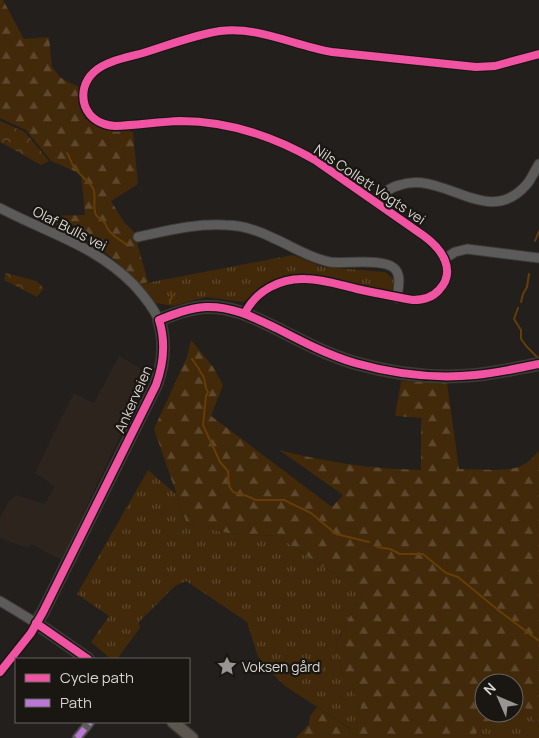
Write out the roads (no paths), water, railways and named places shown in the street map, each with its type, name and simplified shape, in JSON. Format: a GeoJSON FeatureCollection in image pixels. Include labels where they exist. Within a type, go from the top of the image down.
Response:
{"type":"FeatureCollection","features":[{"type":"Feature","properties":{"kind":"main road"},"geometry":{"type":"LineString","coordinates":[[159,320],[187,310],[205,307],[224,308],[245,313],[343,359],[366,366],[405,373],[433,376],[476,375],[539,364]]}},
{"type":"Feature","properties":{"kind":"main road","name":"Ankerveien"},"geometry":{"type":"LineString","coordinates":[[36,624],[159,377],[164,347],[159,320]]}},
{"type":"Feature","properties":{"kind":"main road"},"geometry":{"type":"LineString","coordinates":[[36,624],[87,658]]}},
{"type":"Feature","properties":{"kind":"main road"},"geometry":{"type":"LineString","coordinates":[[174,723],[192,738]]}},
{"type":"Feature","properties":{"kind":"street","name":"Nils Collett Vogts vei"},"geometry":{"type":"LineString","coordinates":[[444,259],[431,241],[315,160],[296,150],[248,130],[227,125],[192,121],[106,125],[93,118],[86,109],[83,98],[85,85],[89,77],[96,70],[110,63],[199,36],[228,31],[255,32],[320,50],[455,66],[495,66],[539,54]]}},
{"type":"Feature","properties":{"kind":"street"},"geometry":{"type":"LineString","coordinates":[[376,203],[388,190],[412,182],[431,183],[483,202],[502,201],[526,186],[539,164]]}},
{"type":"Feature","properties":{"kind":"street","name":"Olaf Bulls vei"},"geometry":{"type":"LineString","coordinates":[[0,208],[83,247],[104,260],[125,277]]}},
{"type":"Feature","properties":{"kind":"street"},"geometry":{"type":"LineString","coordinates":[[138,237],[210,225],[225,224],[247,228],[267,235],[321,260],[341,263],[381,263],[390,266],[398,274],[397,298]]}},
{"type":"Feature","properties":{"kind":"street"},"geometry":{"type":"LineString","coordinates":[[245,313],[251,303],[266,290],[281,282],[294,279],[312,279],[397,298],[419,300],[430,297],[440,289],[445,281],[447,272],[444,259],[455,252],[467,249],[539,258]]}},
{"type":"Feature","properties":{"kind":"street","name":"Ankerveien"},"geometry":{"type":"LineString","coordinates":[[125,277],[154,309],[159,320]]}},
{"type":"Feature","properties":{"kind":"street"},"geometry":{"type":"LineString","coordinates":[[0,601],[36,624]]}},
{"type":"Feature","properties":{"kind":"street"},"geometry":{"type":"LineString","coordinates":[[77,738],[89,723]]}},
{"type":"Feature","properties":{"kind":"waterway"},"geometry":{"type":"LineString","coordinates":[[67,153],[76,170],[93,188],[96,215],[105,223],[111,233],[126,244]]}},
{"type":"Feature","properties":{"kind":"waterway"},"geometry":{"type":"LineString","coordinates":[[535,241],[539,231]]}},
{"type":"Feature","properties":{"kind":"waterway"},"geometry":{"type":"LineString","coordinates":[[521,302],[527,287],[529,274]]}},
{"type":"Feature","properties":{"kind":"waterway"},"geometry":{"type":"LineString","coordinates":[[170,303],[171,293]]}},
{"type":"Feature","properties":{"kind":"waterway"},"geometry":{"type":"LineString","coordinates":[[518,308],[514,319],[521,330],[521,339],[538,358]]}},
{"type":"Feature","properties":{"kind":"waterway"},"geometry":{"type":"LineString","coordinates":[[192,359],[204,377],[208,392],[203,425],[220,462],[228,471],[229,486],[233,492],[256,500],[284,500],[311,513],[336,534],[369,542]]}},
{"type":"Feature","properties":{"kind":"waterway"},"geometry":{"type":"LineString","coordinates":[[377,547],[390,549],[400,554],[423,554],[446,573],[458,577],[539,641]]}},
{"type":"Feature","properties":{"kind":"place","name":"Voksen gård"},"geometry":{"type":"Point","coordinates":[227,666]}}]}
